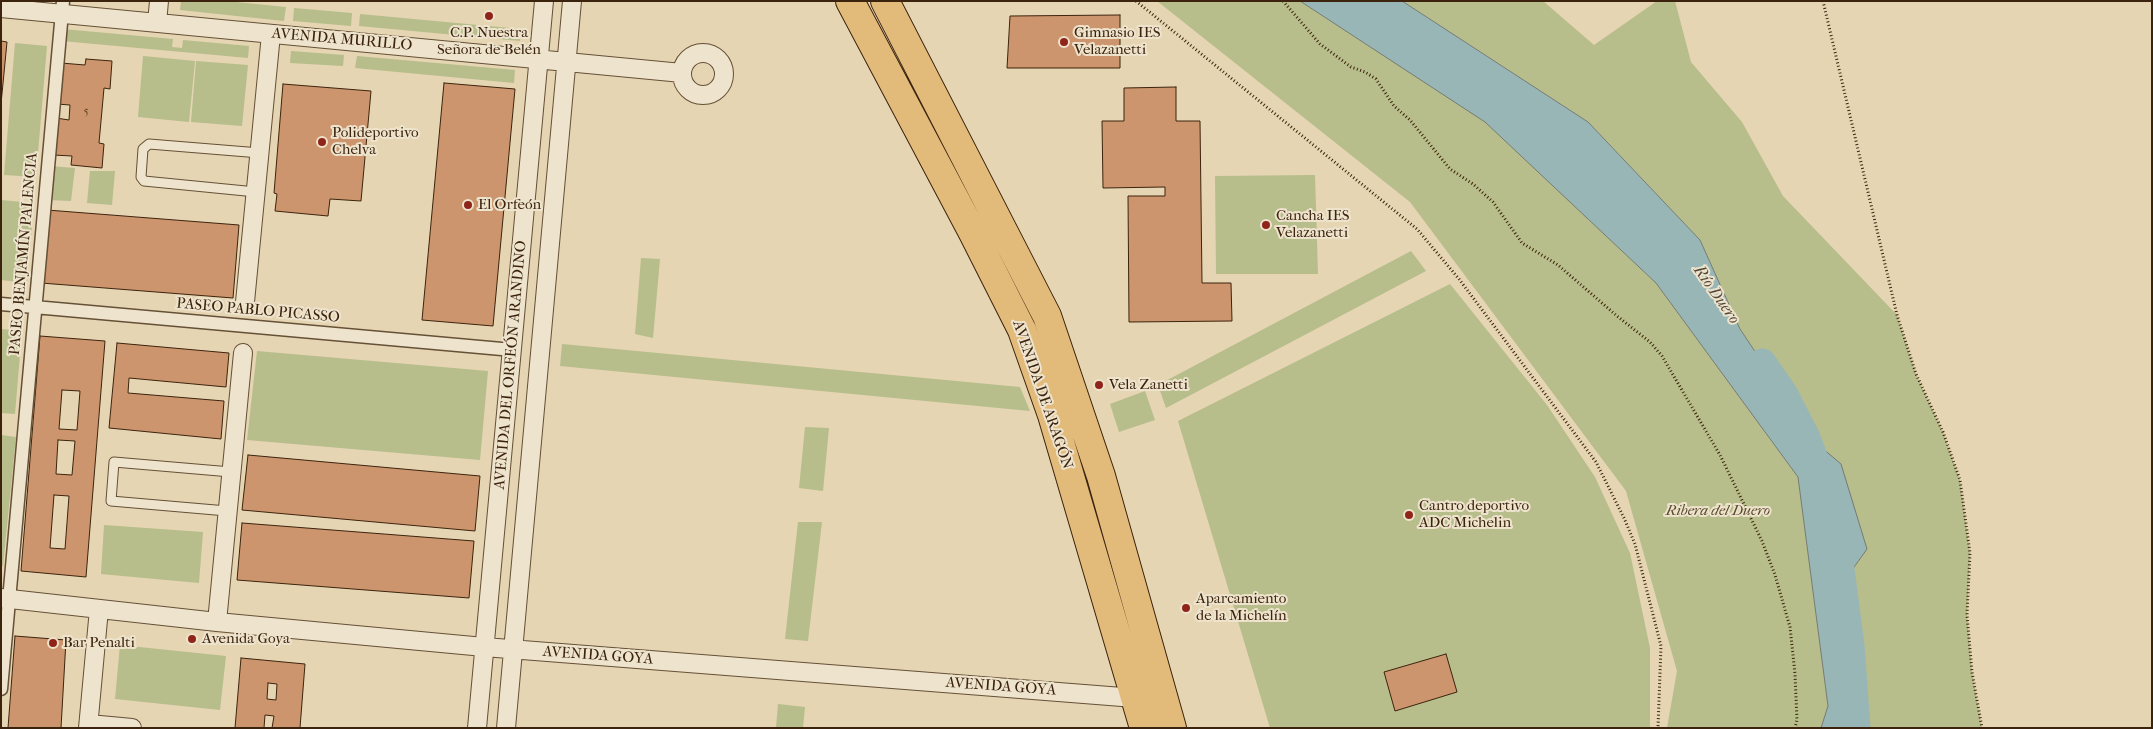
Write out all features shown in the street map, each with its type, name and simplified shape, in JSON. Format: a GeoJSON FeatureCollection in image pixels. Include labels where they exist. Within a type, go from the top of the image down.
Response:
{"type":"FeatureCollection","features":[{"type":"Feature","properties":{"kind":"highway","name":"AVENIDA DE ARAGÓN"},"geometry":{"type":"LineString","coordinates":[[850,1],[973,232],[1022,330],[1052,415],[1144,728]]}},
{"type":"Feature","properties":{"kind":"highway","name":"AVENIDA DE ARAGÓN"},"geometry":{"type":"LineString","coordinates":[[885,1],[1047,316],[1101,476],[1172,728]]}},
{"type":"Feature","properties":{"kind":"street"},"geometry":{"type":"LineString","coordinates":[[157,23],[159,1]]}},
{"type":"Feature","properties":{"kind":"street","name":"AVENIDA DEL ORFEÓN ARANDINO"},"geometry":{"type":"LineString","coordinates":[[477,728],[544,1]]}},
{"type":"Feature","properties":{"kind":"street","name":"AVENIDA DEL ORFEÓN ARANDINO"},"geometry":{"type":"LineString","coordinates":[[506,728],[572,1]]}},
{"type":"Feature","properties":{"kind":"street","name":"AVENIDA MURILLO"},"geometry":{"type":"LineString","coordinates":[[1,8],[63,7],[157,23],[682,73]]}},
{"type":"Feature","properties":{"kind":"street","name":"PASEO BENJAMÍN PALENCIA"},"geometry":{"type":"LineString","coordinates":[[1,689],[5,598],[36,307],[63,7]]}},
{"type":"Feature","properties":{"kind":"street"},"geometry":{"type":"LineString","coordinates":[[245,302],[271,34]]}},
{"type":"Feature","properties":{"kind":"street","name":"PASEO PABLO PICASSO"},"geometry":{"type":"LineString","coordinates":[[1,304],[513,350]]}},
{"type":"Feature","properties":{"kind":"street"},"geometry":{"type":"LineString","coordinates":[[217,622],[243,353]]}},
{"type":"Feature","properties":{"kind":"street","name":"AVENIDA GOYA"},"geometry":{"type":"LineString","coordinates":[[5,598],[217,622],[484,647],[1135,698]]}},
{"type":"Feature","properties":{"kind":"street"},"geometry":{"type":"LineString","coordinates":[[99,609],[88,726],[132,728]]}},
{"type":"Feature","properties":{"kind":"street"},"geometry":{"type":"LineString","coordinates":[[1135,698],[1150,728]]}},
{"type":"Feature","properties":{"kind":"lane"},"geometry":{"type":"LineString","coordinates":[[256,192],[144,181],[142,176],[143,149],[149,144],[260,153]]}},
{"type":"Feature","properties":{"kind":"lane"},"geometry":{"type":"LineString","coordinates":[[227,512],[111,501],[112,481],[114,462],[231,472]]}},
{"type":"Feature","properties":{"kind":"path"},"geometry":{"type":"LineString","coordinates":[[1136,1],[1417,229],[1459,279],[1596,462],[1635,544],[1661,646],[1658,728]]}},
{"type":"Feature","properties":{"kind":"path"},"geometry":{"type":"LineString","coordinates":[[1283,1],[1320,44],[1351,67],[1365,72],[1376,80],[1394,106],[1410,120],[1450,169],[1473,184],[1493,202],[1522,243],[1558,265],[1650,342],[1662,356],[1720,455],[1762,541],[1775,575],[1790,627],[1795,674],[1797,720],[1795,728]]}},
{"type":"Feature","properties":{"kind":"path"},"geometry":{"type":"LineString","coordinates":[[1823,1],[1897,315],[1916,374],[1943,432],[1960,480],[1970,553],[1967,615],[1971,662],[1982,728]]}},
{"type":"Feature","properties":{"kind":"green space"},"geometry":{"type":"Polygon","coordinates":[[[181,1],[226,1],[286,7],[284,21],[180,10],[181,1]]]}},
{"type":"Feature","properties":{"kind":"green space","name":"Ribera del Duero"},"geometry":{"type":"Polygon","coordinates":[[[1157,1],[1300,1],[1486,122],[1656,283],[1798,477],[1828,706],[1821,728],[1667,728],[1677,671],[1626,491],[1410,202],[1157,1]]]}},
{"type":"Feature","properties":{"kind":"green space"},"geometry":{"type":"Polygon","coordinates":[[[1402,1],[1543,1],[1594,45],[1657,1],[1675,1],[1691,62],[1742,122],[1783,196],[1897,315],[1916,374],[1943,432],[1960,480],[1970,553],[1967,615],[1972,672],[1982,728],[1856,728],[1850,646],[1842,584],[1867,549],[1784,395],[1740,329],[1700,240],[1588,122],[1402,1]]]}},
{"type":"Feature","properties":{"kind":"green space"},"geometry":{"type":"Polygon","coordinates":[[[294,8],[352,13],[351,26],[293,21],[294,8]]]}},
{"type":"Feature","properties":{"kind":"green space"},"geometry":{"type":"Polygon","coordinates":[[[360,14],[521,29],[520,41],[359,26],[360,14]]]}},
{"type":"Feature","properties":{"kind":"green space"},"geometry":{"type":"Polygon","coordinates":[[[63,29],[173,39],[172,47],[182,48],[183,40],[249,46],[248,58],[62,41],[63,29]]]}},
{"type":"Feature","properties":{"kind":"green space"},"geometry":{"type":"Polygon","coordinates":[[[15,43],[47,46],[36,177],[4,175],[15,43]]]}},
{"type":"Feature","properties":{"kind":"green space"},"geometry":{"type":"Polygon","coordinates":[[[291,51],[344,55],[343,66],[290,63],[291,51]]]}},
{"type":"Feature","properties":{"kind":"green space"},"geometry":{"type":"Polygon","coordinates":[[[143,56],[195,61],[189,122],[138,117],[143,56]]]}},
{"type":"Feature","properties":{"kind":"green space"},"geometry":{"type":"Polygon","coordinates":[[[357,56],[515,70],[514,83],[355,68],[357,56]]]}},
{"type":"Feature","properties":{"kind":"green space"},"geometry":{"type":"Polygon","coordinates":[[[196,61],[248,65],[242,126],[191,122],[196,61]]]}},
{"type":"Feature","properties":{"kind":"green space"},"geometry":{"type":"Polygon","coordinates":[[[50,166],[75,168],[71,201],[47,200],[50,166]]]}},
{"type":"Feature","properties":{"kind":"green space"},"geometry":{"type":"Polygon","coordinates":[[[90,171],[115,171],[112,205],[87,203],[90,171]]]}},
{"type":"Feature","properties":{"kind":"green space","name":"Cancha IES Velazanetti"},"geometry":{"type":"Polygon","coordinates":[[[1315,175],[1318,274],[1216,274],[1215,176],[1315,175]]]}},
{"type":"Feature","properties":{"kind":"green space"},"geometry":{"type":"Polygon","coordinates":[[[1,200],[34,203],[27,283],[1,280],[1,200]]]}},
{"type":"Feature","properties":{"kind":"green space"},"geometry":{"type":"Polygon","coordinates":[[[1411,251],[1426,271],[1166,408],[1158,385],[1411,251]]]}},
{"type":"Feature","properties":{"kind":"green space"},"geometry":{"type":"Polygon","coordinates":[[[641,258],[660,259],[653,338],[635,334],[641,258]]]}},
{"type":"Feature","properties":{"kind":"green space","name":"Cantro deportivo ADC Michelin"},"geometry":{"type":"Polygon","coordinates":[[[1450,284],[1547,405],[1595,477],[1630,553],[1650,648],[1650,728],[1270,728],[1178,421],[1450,284]]]}},
{"type":"Feature","properties":{"kind":"green space"},"geometry":{"type":"Polygon","coordinates":[[[1,329],[22,331],[15,414],[1,413],[1,329]]]}},
{"type":"Feature","properties":{"kind":"green space"},"geometry":{"type":"Polygon","coordinates":[[[562,344],[1020,387],[1030,411],[560,366],[562,344]]]}},
{"type":"Feature","properties":{"kind":"green space"},"geometry":{"type":"Polygon","coordinates":[[[257,351],[488,371],[480,460],[247,440],[257,351]]]}},
{"type":"Feature","properties":{"kind":"green space"},"geometry":{"type":"Polygon","coordinates":[[[1145,391],[1155,420],[1119,432],[1110,404],[1145,391]]]}},
{"type":"Feature","properties":{"kind":"green space"},"geometry":{"type":"Polygon","coordinates":[[[805,427],[829,428],[823,491],[799,488],[805,427]]]}},
{"type":"Feature","properties":{"kind":"green space"},"geometry":{"type":"Polygon","coordinates":[[[1,435],[16,437],[3,566],[1,565],[1,435]]]}},
{"type":"Feature","properties":{"kind":"green space"},"geometry":{"type":"Polygon","coordinates":[[[798,522],[822,522],[808,641],[785,639],[798,522]]]}},
{"type":"Feature","properties":{"kind":"green space"},"geometry":{"type":"Polygon","coordinates":[[[104,525],[203,532],[199,583],[101,574],[104,525]]]}},
{"type":"Feature","properties":{"kind":"green space"},"geometry":{"type":"Polygon","coordinates":[[[120,645],[226,656],[220,710],[115,699],[120,645]]]}},
{"type":"Feature","properties":{"kind":"green space"},"geometry":{"type":"Polygon","coordinates":[[[778,704],[805,707],[803,728],[776,728],[778,704]]]}},
{"type":"Feature","properties":{"kind":"water"},"geometry":{"type":"Polygon","coordinates":[[[1300,1],[1402,1],[1588,122],[1700,240],[1740,329],[1784,395],[1802,431],[1841,464],[1867,549],[1842,584],[1856,728],[1821,728],[1828,706],[1798,477],[1656,283],[1485,122],[1300,1]]]}},
{"type":"Feature","properties":{"kind":"building","name":"Gimnasio IES Velazanetti"},"geometry":{"type":"Polygon","coordinates":[[[1120,15],[1120,68],[1007,68],[1010,16],[1120,15]]]}},
{"type":"Feature","properties":{"kind":"building"},"geometry":{"type":"Polygon","coordinates":[[[1,41],[7,42],[1,104],[1,41]]]}},
{"type":"Feature","properties":{"kind":"building"},"geometry":{"type":"Polygon","coordinates":[[[86,59],[112,61],[110,89],[104,88],[99,143],[104,144],[102,168],[71,165],[72,156],[53,155],[56,118],[69,120],[70,105],[57,104],[61,63],[85,65],[86,59]]]}},
{"type":"Feature","properties":{"kind":"building","name":"El Orfeón"},"geometry":{"type":"Polygon","coordinates":[[[444,83],[515,89],[493,326],[422,320],[444,83]]]}},
{"type":"Feature","properties":{"kind":"building","name":"Polideportivo Chelva"},"geometry":{"type":"Polygon","coordinates":[[[283,84],[371,91],[361,201],[330,199],[328,216],[275,211],[277,194],[274,193],[283,84]]]}},
{"type":"Feature","properties":{"kind":"building"},"geometry":{"type":"Polygon","coordinates":[[[1176,87],[1176,121],[1200,121],[1202,283],[1231,283],[1232,321],[1129,322],[1128,196],[1165,196],[1165,187],[1103,188],[1102,121],[1124,121],[1124,88],[1176,87]]]}},
{"type":"Feature","properties":{"kind":"building"},"geometry":{"type":"Polygon","coordinates":[[[47,210],[239,225],[233,298],[41,283],[47,210]]]}},
{"type":"Feature","properties":{"kind":"building"},"geometry":{"type":"Polygon","coordinates":[[[40,336],[105,341],[86,577],[21,571],[40,336]],[[62,390],[59,429],[77,430],[80,391],[62,390]],[[58,440],[56,474],[72,475],[75,441],[58,440]],[[54,495],[50,548],[65,549],[69,496],[54,495]]]}},
{"type":"Feature","properties":{"kind":"building"},"geometry":{"type":"Polygon","coordinates":[[[117,343],[229,353],[226,387],[129,378],[128,393],[224,401],[221,439],[109,428],[117,343]]]}},
{"type":"Feature","properties":{"kind":"building"},"geometry":{"type":"Polygon","coordinates":[[[248,455],[480,476],[475,531],[242,510],[248,455]]]}},
{"type":"Feature","properties":{"kind":"building"},"geometry":{"type":"Polygon","coordinates":[[[242,523],[474,541],[469,598],[237,580],[242,523]]]}},
{"type":"Feature","properties":{"kind":"building"},"geometry":{"type":"Polygon","coordinates":[[[15,636],[66,640],[61,728],[8,728],[15,636]]]}},
{"type":"Feature","properties":{"kind":"building"},"geometry":{"type":"Polygon","coordinates":[[[1446,654],[1457,692],[1395,711],[1384,672],[1446,654]]]}},
{"type":"Feature","properties":{"kind":"building"},"geometry":{"type":"Polygon","coordinates":[[[241,658],[305,664],[300,728],[272,728],[274,716],[265,715],[264,728],[235,728],[241,658]],[[268,683],[267,699],[276,700],[277,684],[268,683]]]}},
{"type":"Feature","properties":{"kind":"waterway","name":"Río Duero"},"geometry":{"type":"LineString","coordinates":[[1762,363],[1784,395],[1806,438],[1815,462]]}},
{"type":"Feature","properties":{"kind":"waterway","name":"Río Duero"},"geometry":{"type":"LineString","coordinates":[[1837,546],[1850,646],[1856,728]]}},
{"type":"Feature","properties":{"kind":"place","name":"C.P. Nuestra Señora de Belén"},"geometry":{"type":"Point","coordinates":[489,16]}},
{"type":"Feature","properties":{"kind":"place","name":"Gimnasio IES Velazanetti"},"geometry":{"type":"Point","coordinates":[1064,42]}},
{"type":"Feature","properties":{"kind":"place","name":"Polideportivo Chelva"},"geometry":{"type":"Point","coordinates":[322,142]}},
{"type":"Feature","properties":{"kind":"place","name":"El Orfeón"},"geometry":{"type":"Point","coordinates":[468,205]}},
{"type":"Feature","properties":{"kind":"place","name":"Cancha IES Velazanetti"},"geometry":{"type":"Point","coordinates":[1266,225]}},
{"type":"Feature","properties":{"kind":"place","name":"Vela Zanetti"},"geometry":{"type":"Point","coordinates":[1099,385]}},
{"type":"Feature","properties":{"kind":"place","name":"Cantro deportivo ADC Michelin"},"geometry":{"type":"Point","coordinates":[1409,515]}},
{"type":"Feature","properties":{"kind":"place","name":"Aparcamiento de la Michelín"},"geometry":{"type":"Point","coordinates":[1186,608]}},
{"type":"Feature","properties":{"kind":"place","name":"Avenida Goya"},"geometry":{"type":"Point","coordinates":[192,639]}},
{"type":"Feature","properties":{"kind":"place","name":"Bar Penalti"},"geometry":{"type":"Point","coordinates":[53,643]}}]}
